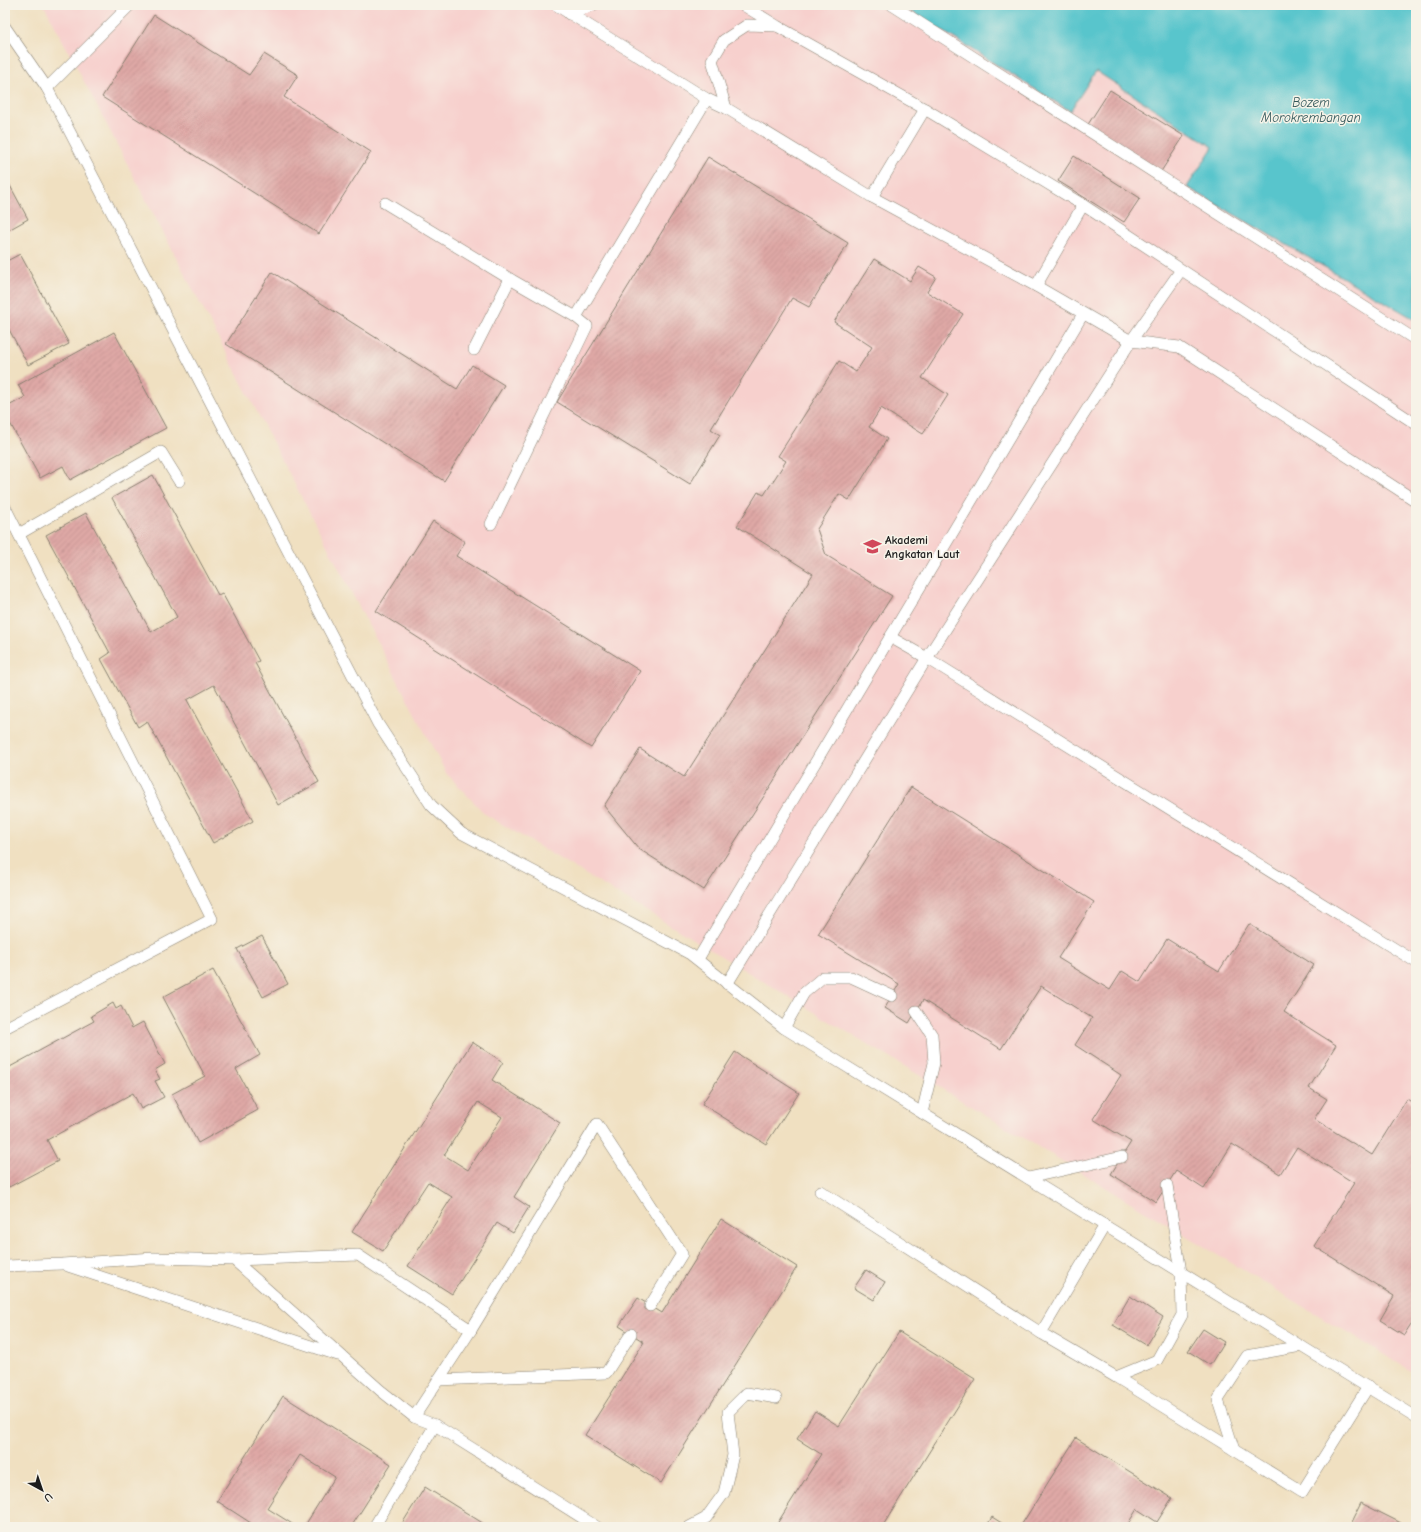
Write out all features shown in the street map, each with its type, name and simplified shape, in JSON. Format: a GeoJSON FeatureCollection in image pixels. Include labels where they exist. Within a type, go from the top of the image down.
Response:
{"type":"FeatureCollection","features":[{"type":"Feature","properties":{"kind":"lane"},"geometry":{"type":"LineString","coordinates":[[47,88],[130,5]]}},
{"type":"Feature","properties":{"kind":"lane"},"geometry":{"type":"LineString","coordinates":[[556,5],[707,99],[726,108],[872,197],[1036,286],[1131,341],[1179,347],[1416,501]]}},
{"type":"Feature","properties":{"kind":"lane"},"geometry":{"type":"LineString","coordinates":[[570,14],[593,5]]}},
{"type":"Feature","properties":{"kind":"lane"},"geometry":{"type":"LineString","coordinates":[[743,5],[777,26],[926,109],[1083,205],[1416,424]]}},
{"type":"Feature","properties":{"kind":"lane"},"geometry":{"type":"LineString","coordinates":[[892,5],[1416,340]]}},
{"type":"Feature","properties":{"kind":"lane"},"geometry":{"type":"LineString","coordinates":[[726,108],[712,60],[724,40],[747,25],[777,26]]}},
{"type":"Feature","properties":{"kind":"lane"},"geometry":{"type":"LineString","coordinates":[[5,27],[47,88],[378,724],[431,805],[461,833],[698,959],[727,984],[784,1028],[1416,1417]]}},
{"type":"Feature","properties":{"kind":"lane"},"geometry":{"type":"LineString","coordinates":[[576,317],[707,99]]}},
{"type":"Feature","properties":{"kind":"lane"},"geometry":{"type":"LineString","coordinates":[[872,197],[926,109]]}},
{"type":"Feature","properties":{"kind":"lane"},"geometry":{"type":"LineString","coordinates":[[385,203],[576,317],[587,326],[491,524]]}},
{"type":"Feature","properties":{"kind":"lane"},"geometry":{"type":"LineString","coordinates":[[1036,286],[1083,205]]}},
{"type":"Feature","properties":{"kind":"lane"},"geometry":{"type":"LineString","coordinates":[[727,984],[927,658],[1131,341],[1182,270]]}},
{"type":"Feature","properties":{"kind":"lane"},"geometry":{"type":"LineString","coordinates":[[474,350],[510,279]]}},
{"type":"Feature","properties":{"kind":"lane"},"geometry":{"type":"LineString","coordinates":[[698,959],[1083,314]]}},
{"type":"Feature","properties":{"kind":"lane"},"geometry":{"type":"LineString","coordinates":[[18,534],[161,452],[179,481]]}},
{"type":"Feature","properties":{"kind":"lane"},"geometry":{"type":"LineString","coordinates":[[5,507],[212,919],[5,1028]]}},
{"type":"Feature","properties":{"kind":"lane"},"geometry":{"type":"LineString","coordinates":[[890,637],[927,658],[1416,962]]}},
{"type":"Feature","properties":{"kind":"lane"},"geometry":{"type":"LineString","coordinates":[[784,1028],[804,993],[823,977],[851,977],[892,996]]}},
{"type":"Feature","properties":{"kind":"lane"},"geometry":{"type":"LineString","coordinates":[[916,1011],[932,1035],[934,1063],[922,1113]]}},
{"type":"Feature","properties":{"kind":"lane"},"geometry":{"type":"LineString","coordinates":[[414,1417],[471,1330],[596,1124],[682,1254],[650,1306]]}},
{"type":"Feature","properties":{"kind":"lane"},"geometry":{"type":"LineString","coordinates":[[1028,1178],[1122,1157]]}},
{"type":"Feature","properties":{"kind":"lane"},"geometry":{"type":"LineString","coordinates":[[1116,1377],[1157,1360],[1182,1315],[1181,1272],[1167,1185]]}},
{"type":"Feature","properties":{"kind":"lane"},"geometry":{"type":"LineString","coordinates":[[820,1191],[1041,1333],[1116,1377],[1302,1492],[1368,1387]]}},
{"type":"Feature","properties":{"kind":"lane"},"geometry":{"type":"LineString","coordinates":[[1041,1333],[1105,1225]]}},
{"type":"Feature","properties":{"kind":"lane"},"geometry":{"type":"LineString","coordinates":[[5,1266],[154,1258],[234,1260],[358,1255],[471,1330]]}},
{"type":"Feature","properties":{"kind":"lane"},"geometry":{"type":"LineString","coordinates":[[234,1260],[343,1357],[414,1417],[435,1425],[597,1527]]}},
{"type":"Feature","properties":{"kind":"lane"},"geometry":{"type":"LineString","coordinates":[[62,1264],[343,1357]]}},
{"type":"Feature","properties":{"kind":"lane"},"geometry":{"type":"LineString","coordinates":[[438,1380],[606,1373],[632,1334]]}},
{"type":"Feature","properties":{"kind":"lane"},"geometry":{"type":"LineString","coordinates":[[1234,1450],[1218,1400],[1247,1356],[1301,1346]]}},
{"type":"Feature","properties":{"kind":"lane"},"geometry":{"type":"LineString","coordinates":[[689,1527],[706,1518],[724,1492],[733,1455],[728,1412],[747,1394],[776,1398]]}},
{"type":"Feature","properties":{"kind":"lane"},"geometry":{"type":"LineString","coordinates":[[374,1527],[435,1425]]}},
{"type":"Feature","properties":{"kind":"shaded area","name":"Akademi Angkatan Laut"},"geometry":{"type":"Polygon","coordinates":[[[44,5],[901,5],[1070,111],[1096,71],[1213,147],[1187,187],[1416,320],[1416,1374],[485,814],[446,773],[44,5]]]}},
{"type":"Feature","properties":{"kind":"water","name":"Bozem Morokrembangan"},"geometry":{"type":"Polygon","coordinates":[[[901,5],[1416,5],[1416,320],[1187,187],[1213,147],[1096,71],[1070,111],[901,5]]]}},
{"type":"Feature","properties":{"kind":"building"},"geometry":{"type":"Polygon","coordinates":[[[154,15],[249,75],[264,54],[298,75],[284,97],[371,152],[319,234],[102,97],[154,15]]]}},
{"type":"Feature","properties":{"kind":"building"},"geometry":{"type":"Polygon","coordinates":[[[1110,90],[1184,136],[1160,173],[1087,126],[1110,90]]]}},
{"type":"Feature","properties":{"kind":"building"},"geometry":{"type":"Polygon","coordinates":[[[1074,156],[1140,198],[1124,222],[1058,181],[1074,156]]]}},
{"type":"Feature","properties":{"kind":"building"},"geometry":{"type":"Polygon","coordinates":[[[708,157],[848,243],[809,307],[792,298],[711,429],[720,435],[690,484],[557,402],[708,157]]]}},
{"type":"Feature","properties":{"kind":"building"},"geometry":{"type":"Polygon","coordinates":[[[7,180],[28,219],[5,232],[5,182],[7,180]]]}},
{"type":"Feature","properties":{"kind":"building"},"geometry":{"type":"Polygon","coordinates":[[[20,254],[69,344],[28,365],[5,322],[5,262],[20,254]]]}},
{"type":"Feature","properties":{"kind":"building"},"geometry":{"type":"Polygon","coordinates":[[[874,259],[910,281],[919,267],[936,277],[927,292],[963,314],[922,378],[948,395],[923,434],[881,408],[869,427],[887,439],[849,500],[839,494],[817,529],[826,555],[892,596],[704,890],[639,849],[604,806],[640,749],[684,777],[813,574],[737,526],[758,492],[764,495],[786,461],[778,456],[839,361],[856,372],[872,347],[834,322],[874,259]]]}},
{"type":"Feature","properties":{"kind":"building"},"geometry":{"type":"Polygon","coordinates":[[[272,272],[457,389],[472,365],[504,385],[444,481],[226,344],[272,272]]]}},
{"type":"Feature","properties":{"kind":"building"},"geometry":{"type":"Polygon","coordinates":[[[114,332],[166,428],[70,480],[63,466],[40,478],[5,414],[5,408],[25,397],[18,385],[114,332]]]}},
{"type":"Feature","properties":{"kind":"building"},"geometry":{"type":"Polygon","coordinates":[[[153,475],[218,595],[222,593],[259,661],[255,663],[319,782],[278,805],[214,685],[187,700],[253,821],[213,843],[147,721],[138,727],[101,659],[110,653],[46,535],[86,513],[151,632],[177,617],[112,498],[153,475]]]}},
{"type":"Feature","properties":{"kind":"building"},"geometry":{"type":"Polygon","coordinates":[[[433,521],[465,542],[456,556],[640,671],[591,748],[376,611],[433,521]]]}},
{"type":"Feature","properties":{"kind":"building"},"geometry":{"type":"Polygon","coordinates":[[[911,787],[1094,902],[1058,958],[1110,990],[1122,971],[1140,982],[1167,939],[1219,971],[1249,924],[1314,965],[1284,1012],[1336,1045],[1309,1088],[1327,1099],[1314,1119],[1372,1155],[1407,1099],[1416,1105],[1416,1316],[1404,1335],[1380,1320],[1394,1296],[1314,1246],[1354,1183],[1297,1147],[1280,1174],[1232,1144],[1204,1189],[1176,1171],[1156,1202],[1111,1174],[1131,1142],[1093,1119],[1121,1075],[1075,1045],[1092,1018],[1041,986],[1001,1049],[923,1000],[909,1023],[885,1008],[899,984],[818,934],[911,787]]]}},
{"type":"Feature","properties":{"kind":"building"},"geometry":{"type":"Polygon","coordinates":[[[262,936],[288,984],[263,997],[237,949],[262,936]]]}},
{"type":"Feature","properties":{"kind":"building"},"geometry":{"type":"Polygon","coordinates":[[[213,970],[260,1055],[236,1069],[258,1110],[198,1143],[172,1094],[205,1076],[163,997],[213,970]]]}},
{"type":"Feature","properties":{"kind":"building"},"geometry":{"type":"Polygon","coordinates":[[[113,1003],[116,1009],[121,1006],[132,1028],[143,1022],[165,1064],[155,1070],[160,1079],[155,1081],[164,1097],[141,1109],[133,1093],[47,1140],[58,1161],[9,1187],[5,1179],[5,1063],[8,1068],[94,1021],[91,1016],[113,1003]]]}},
{"type":"Feature","properties":{"kind":"building"},"geometry":{"type":"Polygon","coordinates":[[[472,1042],[503,1062],[492,1080],[560,1123],[514,1197],[529,1207],[513,1233],[497,1223],[452,1294],[408,1266],[452,1197],[428,1182],[383,1251],[352,1232],[472,1042]],[[478,1102],[444,1155],[468,1170],[502,1117],[478,1102]]]}},
{"type":"Feature","properties":{"kind":"building"},"geometry":{"type":"Polygon","coordinates":[[[735,1052],[799,1093],[766,1144],[702,1104],[735,1052]]]}},
{"type":"Feature","properties":{"kind":"building"},"geometry":{"type":"Polygon","coordinates":[[[721,1219],[797,1267],[661,1483],[585,1435],[644,1342],[619,1326],[638,1298],[662,1313],[721,1219]]]}},
{"type":"Feature","properties":{"kind":"building"},"geometry":{"type":"Polygon","coordinates":[[[866,1270],[885,1282],[874,1300],[854,1288],[866,1270]]]}},
{"type":"Feature","properties":{"kind":"building"},"geometry":{"type":"Polygon","coordinates":[[[1130,1296],[1163,1317],[1146,1345],[1113,1325],[1130,1296]]]}},
{"type":"Feature","properties":{"kind":"building"},"geometry":{"type":"Polygon","coordinates":[[[1203,1329],[1224,1342],[1210,1365],[1188,1351],[1203,1329]]]}},
{"type":"Feature","properties":{"kind":"building"},"geometry":{"type":"Polygon","coordinates":[[[899,1332],[975,1379],[882,1527],[775,1527],[821,1454],[797,1439],[815,1411],[839,1426],[899,1332]]]}},
{"type":"Feature","properties":{"kind":"building"},"geometry":{"type":"Polygon","coordinates":[[[283,1396],[391,1464],[351,1527],[304,1527],[335,1477],[300,1455],[267,1508],[297,1527],[257,1527],[217,1501],[283,1396]]]}},
{"type":"Feature","properties":{"kind":"building"},"geometry":{"type":"Polygon","coordinates":[[[1076,1438],[1172,1498],[1157,1522],[1137,1509],[1126,1527],[1020,1527],[1076,1438]]]}},
{"type":"Feature","properties":{"kind":"building"},"geometry":{"type":"Polygon","coordinates":[[[425,1487],[489,1527],[400,1527],[425,1487]]]}},
{"type":"Feature","properties":{"kind":"building"},"geometry":{"type":"Polygon","coordinates":[[[1361,1503],[1409,1527],[1349,1527],[1361,1503]]]}},
{"type":"Feature","properties":{"kind":"building"},"geometry":{"type":"Polygon","coordinates":[[[992,1517],[1008,1527],[986,1527],[992,1517]]]}},
{"type":"Feature","properties":{"kind":"place","name":"Akademi Angkatan Laut"},"geometry":{"type":"Point","coordinates":[872,547]}}]}
